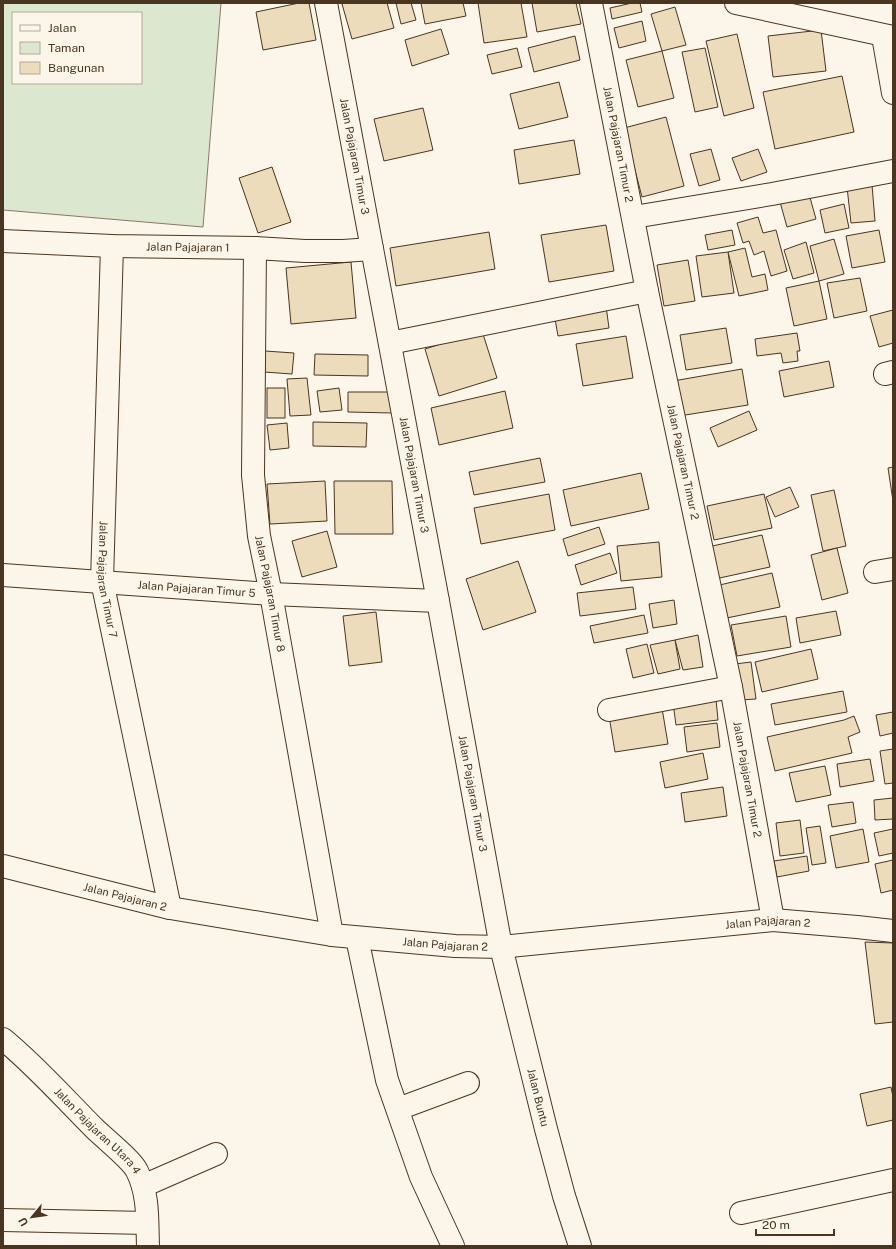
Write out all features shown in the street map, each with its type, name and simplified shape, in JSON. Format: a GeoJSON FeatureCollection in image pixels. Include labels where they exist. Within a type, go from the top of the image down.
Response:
{"type":"FeatureCollection","features":[{"type":"Feature","properties":{"kind":"main road","name":"Jalan Pajajaran Timur 3"},"geometry":{"type":"LineString","coordinates":[[326,3],[501,947]]}},
{"type":"Feature","properties":{"kind":"main road","name":"Jalan Pajajaran Timur 2"},"geometry":{"type":"LineString","coordinates":[[591,3],[634,217],[647,291],[731,687],[774,920]]}},
{"type":"Feature","properties":{"kind":"main road"},"geometry":{"type":"LineString","coordinates":[[736,3],[888,36],[893,93]]}},
{"type":"Feature","properties":{"kind":"main road"},"geometry":{"type":"LineString","coordinates":[[634,217],[772,194],[893,171]]}},
{"type":"Feature","properties":{"kind":"main road","name":"Jalan Pajajaran 1"},"geometry":{"type":"LineString","coordinates":[[3,241],[112,246],[255,248],[305,252],[372,249]]}},
{"type":"Feature","properties":{"kind":"main road","name":"Jalan Pajajaran Timur 7"},"geometry":{"type":"LineString","coordinates":[[112,246],[102,581],[170,908]]}},
{"type":"Feature","properties":{"kind":"main road","name":"Jalan Pajajaran Timur 8"},"geometry":{"type":"LineString","coordinates":[[255,248],[253,476],[259,536],[271,594],[332,935]]}},
{"type":"Feature","properties":{"kind":"main road"},"geometry":{"type":"LineString","coordinates":[[390,343],[647,291]]}},
{"type":"Feature","properties":{"kind":"main road","name":"Jalan Pajajaran Timur 5"},"geometry":{"type":"LineString","coordinates":[[3,575],[271,594],[438,601]]}},
{"type":"Feature","properties":{"kind":"main road"},"geometry":{"type":"LineString","coordinates":[[609,710],[731,687]]}},
{"type":"Feature","properties":{"kind":"main road","name":"Jalan Pajajaran 2"},"geometry":{"type":"LineString","coordinates":[[3,866],[170,908],[196,913],[332,935],[455,946],[501,947],[774,920],[857,926],[893,931]]}},
{"type":"Feature","properties":{"kind":"main road"},"geometry":{"type":"LineString","coordinates":[[357,938],[387,1080],[421,1177],[453,1246]]}},
{"type":"Feature","properties":{"kind":"main road","name":"Jalan Buntu"},"geometry":{"type":"LineString","coordinates":[[501,947],[546,1129],[564,1196],[580,1246]]}},
{"type":"Feature","properties":{"kind":"main road","name":"Jalan Pajajaran Utara 4"},"geometry":{"type":"LineString","coordinates":[[3,1039],[19,1052],[76,1111],[135,1168],[143,1186],[146,1198],[148,1246]]}},
{"type":"Feature","properties":{"kind":"main road"},"geometry":{"type":"LineString","coordinates":[[398,1109],[468,1083]]}},
{"type":"Feature","properties":{"kind":"main road"},"geometry":{"type":"LineString","coordinates":[[143,1186],[216,1154]]}},
{"type":"Feature","properties":{"kind":"main road"},"geometry":{"type":"LineString","coordinates":[[741,1213],[893,1180]]}},
{"type":"Feature","properties":{"kind":"main road"},"geometry":{"type":"LineString","coordinates":[[3,1220],[147,1223]]}},
{"type":"Feature","properties":{"kind":"green space"},"geometry":{"type":"Polygon","coordinates":[[[3,3],[221,3],[203,227],[3,210],[3,3]]]}},
{"type":"Feature","properties":{"kind":"building"},"geometry":{"type":"Polygon","coordinates":[[[299,3],[309,3],[316,40],[263,50],[256,12],[299,3]]]}},
{"type":"Feature","properties":{"kind":"building"},"geometry":{"type":"Polygon","coordinates":[[[387,3],[394,28],[352,39],[342,4],[387,3]]]}},
{"type":"Feature","properties":{"kind":"building"},"geometry":{"type":"Polygon","coordinates":[[[396,3],[411,3],[416,20],[401,24],[396,3]]]}},
{"type":"Feature","properties":{"kind":"building"},"geometry":{"type":"Polygon","coordinates":[[[421,3],[463,3],[466,16],[425,24],[421,3]]]}},
{"type":"Feature","properties":{"kind":"building"},"geometry":{"type":"Polygon","coordinates":[[[478,3],[521,3],[527,37],[484,43],[478,3]]]}},
{"type":"Feature","properties":{"kind":"building"},"geometry":{"type":"Polygon","coordinates":[[[532,3],[576,3],[581,24],[537,32],[532,3]]]}},
{"type":"Feature","properties":{"kind":"building"},"geometry":{"type":"Polygon","coordinates":[[[632,3],[640,3],[642,12],[612,19],[610,8],[632,3]]]}},
{"type":"Feature","properties":{"kind":"building"},"geometry":{"type":"Polygon","coordinates":[[[675,7],[686,45],[662,51],[651,14],[675,7]]]}},
{"type":"Feature","properties":{"kind":"building"},"geometry":{"type":"Polygon","coordinates":[[[642,21],[646,41],[619,48],[614,28],[642,21]]]}},
{"type":"Feature","properties":{"kind":"building"},"geometry":{"type":"Polygon","coordinates":[[[441,29],[449,54],[412,66],[405,40],[441,29]]]}},
{"type":"Feature","properties":{"kind":"building"},"geometry":{"type":"Polygon","coordinates":[[[821,30],[826,71],[773,77],[768,36],[821,30]]]}},
{"type":"Feature","properties":{"kind":"building"},"geometry":{"type":"Polygon","coordinates":[[[737,34],[754,108],[724,116],[706,41],[737,34]]]}},
{"type":"Feature","properties":{"kind":"building"},"geometry":{"type":"Polygon","coordinates":[[[575,36],[580,60],[534,72],[528,48],[575,36]]]}},
{"type":"Feature","properties":{"kind":"building"},"geometry":{"type":"Polygon","coordinates":[[[517,48],[522,67],[492,74],[487,55],[517,48]]]}},
{"type":"Feature","properties":{"kind":"building"},"geometry":{"type":"Polygon","coordinates":[[[705,48],[718,107],[695,112],[682,52],[705,48]]]}},
{"type":"Feature","properties":{"kind":"building"},"geometry":{"type":"Polygon","coordinates":[[[662,51],[674,98],[638,107],[626,60],[662,51]]]}},
{"type":"Feature","properties":{"kind":"building"},"geometry":{"type":"Polygon","coordinates":[[[842,76],[854,132],[775,149],[763,92],[842,76]]]}},
{"type":"Feature","properties":{"kind":"building"},"geometry":{"type":"Polygon","coordinates":[[[559,82],[568,117],[519,129],[510,94],[559,82]]]}},
{"type":"Feature","properties":{"kind":"building"},"geometry":{"type":"Polygon","coordinates":[[[423,108],[433,150],[384,161],[374,119],[423,108]]]}},
{"type":"Feature","properties":{"kind":"building"},"geometry":{"type":"Polygon","coordinates":[[[666,117],[684,186],[642,197],[624,128],[666,117]]]}},
{"type":"Feature","properties":{"kind":"building"},"geometry":{"type":"Polygon","coordinates":[[[574,140],[580,174],[519,184],[514,150],[574,140]]]}},
{"type":"Feature","properties":{"kind":"building"},"geometry":{"type":"Polygon","coordinates":[[[711,149],[720,180],[699,186],[690,154],[711,149]]]}},
{"type":"Feature","properties":{"kind":"building"},"geometry":{"type":"Polygon","coordinates":[[[758,149],[767,172],[741,181],[732,158],[758,149]]]}},
{"type":"Feature","properties":{"kind":"building"},"geometry":{"type":"Polygon","coordinates":[[[272,167],[291,222],[258,233],[239,178],[272,167]]]}},
{"type":"Feature","properties":{"kind":"building"},"geometry":{"type":"Polygon","coordinates":[[[872,185],[875,221],[851,223],[847,187],[872,185]]]}},
{"type":"Feature","properties":{"kind":"building"},"geometry":{"type":"Polygon","coordinates":[[[809,194],[816,219],[787,227],[780,202],[809,194]]]}},
{"type":"Feature","properties":{"kind":"building"},"geometry":{"type":"Polygon","coordinates":[[[844,204],[849,228],[825,233],[820,210],[844,204]]]}},
{"type":"Feature","properties":{"kind":"building"},"geometry":{"type":"Polygon","coordinates":[[[758,217],[763,233],[776,230],[787,271],[771,276],[764,251],[754,255],[749,241],[743,243],[737,223],[758,217]]]}},
{"type":"Feature","properties":{"kind":"building"},"geometry":{"type":"Polygon","coordinates":[[[606,225],[614,271],[549,282],[541,235],[606,225]]]}},
{"type":"Feature","properties":{"kind":"building"},"geometry":{"type":"Polygon","coordinates":[[[732,230],[735,245],[708,250],[705,235],[732,230]]]}},
{"type":"Feature","properties":{"kind":"building"},"geometry":{"type":"Polygon","coordinates":[[[879,230],[885,262],[852,268],[846,236],[879,230]]]}},
{"type":"Feature","properties":{"kind":"building"},"geometry":{"type":"Polygon","coordinates":[[[489,232],[495,269],[396,286],[390,248],[489,232]]]}},
{"type":"Feature","properties":{"kind":"building"},"geometry":{"type":"Polygon","coordinates":[[[834,239],[844,274],[819,281],[810,246],[834,239]]]}},
{"type":"Feature","properties":{"kind":"building"},"geometry":{"type":"Polygon","coordinates":[[[806,242],[814,273],[793,279],[784,250],[806,242]]]}},
{"type":"Feature","properties":{"kind":"building"},"geometry":{"type":"Polygon","coordinates":[[[745,248],[752,277],[765,274],[768,290],[739,296],[728,252],[745,248]]]}},
{"type":"Feature","properties":{"kind":"building"},"geometry":{"type":"Polygon","coordinates":[[[728,252],[734,293],[702,297],[696,256],[728,252]]]}},
{"type":"Feature","properties":{"kind":"building"},"geometry":{"type":"Polygon","coordinates":[[[688,260],[695,301],[664,306],[657,265],[688,260]]]}},
{"type":"Feature","properties":{"kind":"building"},"geometry":{"type":"Polygon","coordinates":[[[351,262],[356,318],[291,324],[286,268],[351,262]]]}},
{"type":"Feature","properties":{"kind":"building"},"geometry":{"type":"Polygon","coordinates":[[[860,278],[867,311],[834,318],[827,283],[860,278]]]}},
{"type":"Feature","properties":{"kind":"building"},"geometry":{"type":"Polygon","coordinates":[[[819,281],[827,319],[794,326],[786,288],[819,281]]]}},
{"type":"Feature","properties":{"kind":"building"},"geometry":{"type":"Polygon","coordinates":[[[606,306],[609,328],[558,336],[554,313],[606,306]]]}},
{"type":"Feature","properties":{"kind":"building"},"geometry":{"type":"Polygon","coordinates":[[[893,310],[893,343],[879,347],[870,316],[893,310]]]}},
{"type":"Feature","properties":{"kind":"building"},"geometry":{"type":"Polygon","coordinates":[[[726,328],[732,363],[686,370],[680,335],[726,328]]]}},
{"type":"Feature","properties":{"kind":"building"},"geometry":{"type":"Polygon","coordinates":[[[482,331],[497,378],[439,396],[425,349],[482,331]]]}},
{"type":"Feature","properties":{"kind":"building"},"geometry":{"type":"Polygon","coordinates":[[[797,333],[800,351],[797,351],[798,361],[783,363],[781,353],[757,356],[755,339],[797,333]]]}},
{"type":"Feature","properties":{"kind":"building"},"geometry":{"type":"Polygon","coordinates":[[[626,336],[633,378],[583,386],[576,344],[626,336]]]}},
{"type":"Feature","properties":{"kind":"building"},"geometry":{"type":"Polygon","coordinates":[[[265,351],[294,353],[292,374],[264,372],[265,351]]]}},
{"type":"Feature","properties":{"kind":"building"},"geometry":{"type":"Polygon","coordinates":[[[315,354],[368,355],[368,376],[314,375],[315,354]]]}},
{"type":"Feature","properties":{"kind":"building"},"geometry":{"type":"Polygon","coordinates":[[[829,361],[834,387],[784,397],[779,371],[829,361]]]}},
{"type":"Feature","properties":{"kind":"building"},"geometry":{"type":"Polygon","coordinates":[[[742,369],[748,405],[679,416],[673,381],[742,369]]]}},
{"type":"Feature","properties":{"kind":"building"},"geometry":{"type":"Polygon","coordinates":[[[307,378],[311,415],[290,416],[287,379],[307,378]]]}},
{"type":"Feature","properties":{"kind":"building"},"geometry":{"type":"Polygon","coordinates":[[[267,388],[285,388],[285,418],[267,418],[267,388]]]}},
{"type":"Feature","properties":{"kind":"building"},"geometry":{"type":"Polygon","coordinates":[[[339,388],[342,410],[320,412],[317,391],[339,388]]]}},
{"type":"Feature","properties":{"kind":"building"},"geometry":{"type":"Polygon","coordinates":[[[505,391],[513,428],[439,445],[431,408],[505,391]]]}},
{"type":"Feature","properties":{"kind":"building"},"geometry":{"type":"Polygon","coordinates":[[[348,392],[393,392],[393,413],[348,412],[348,392]]]}},
{"type":"Feature","properties":{"kind":"building"},"geometry":{"type":"Polygon","coordinates":[[[749,411],[757,430],[718,447],[710,428],[749,411]]]}},
{"type":"Feature","properties":{"kind":"building"},"geometry":{"type":"Polygon","coordinates":[[[313,422],[367,423],[366,447],[313,446],[313,422]]]}},
{"type":"Feature","properties":{"kind":"building"},"geometry":{"type":"Polygon","coordinates":[[[287,423],[289,448],[270,450],[267,425],[287,423]]]}},
{"type":"Feature","properties":{"kind":"building"},"geometry":{"type":"Polygon","coordinates":[[[540,458],[545,482],[474,495],[469,472],[540,458]]]}},
{"type":"Feature","properties":{"kind":"building"},"geometry":{"type":"Polygon","coordinates":[[[893,467],[893,501],[888,468],[893,467]]]}},
{"type":"Feature","properties":{"kind":"building"},"geometry":{"type":"Polygon","coordinates":[[[641,473],[649,509],[571,526],[563,490],[641,473]]]}},
{"type":"Feature","properties":{"kind":"building"},"geometry":{"type":"Polygon","coordinates":[[[325,481],[327,521],[270,524],[267,484],[325,481]]]}},
{"type":"Feature","properties":{"kind":"building"},"geometry":{"type":"Polygon","coordinates":[[[334,481],[392,481],[393,534],[335,534],[334,481]]]}},
{"type":"Feature","properties":{"kind":"building"},"geometry":{"type":"Polygon","coordinates":[[[790,487],[799,507],[775,517],[766,497],[790,487]]]}},
{"type":"Feature","properties":{"kind":"building"},"geometry":{"type":"Polygon","coordinates":[[[834,490],[846,546],[823,551],[811,495],[834,490]]]}},
{"type":"Feature","properties":{"kind":"building"},"geometry":{"type":"Polygon","coordinates":[[[549,494],[555,530],[481,544],[474,508],[549,494]]]}},
{"type":"Feature","properties":{"kind":"building"},"geometry":{"type":"Polygon","coordinates":[[[764,494],[772,528],[714,540],[707,506],[764,494]]]}},
{"type":"Feature","properties":{"kind":"building"},"geometry":{"type":"Polygon","coordinates":[[[599,527],[605,544],[568,556],[563,539],[599,527]]]}},
{"type":"Feature","properties":{"kind":"building"},"geometry":{"type":"Polygon","coordinates":[[[327,531],[337,567],[302,577],[292,541],[327,531]]]}},
{"type":"Feature","properties":{"kind":"building"},"geometry":{"type":"Polygon","coordinates":[[[762,535],[770,567],[715,579],[708,547],[762,535]]]}},
{"type":"Feature","properties":{"kind":"building"},"geometry":{"type":"Polygon","coordinates":[[[659,542],[662,577],[621,581],[617,546],[659,542]]]}},
{"type":"Feature","properties":{"kind":"building"},"geometry":{"type":"Polygon","coordinates":[[[837,548],[848,593],[822,600],[811,555],[837,548]]]}},
{"type":"Feature","properties":{"kind":"building"},"geometry":{"type":"Polygon","coordinates":[[[610,553],[617,573],[581,585],[575,565],[610,553]]]}},
{"type":"Feature","properties":{"kind":"building"},"geometry":{"type":"Polygon","coordinates":[[[518,561],[536,612],[483,630],[466,579],[518,561]]]}},
{"type":"Feature","properties":{"kind":"building"},"geometry":{"type":"Polygon","coordinates":[[[772,573],[780,607],[722,619],[715,586],[772,573]]]}},
{"type":"Feature","properties":{"kind":"building"},"geometry":{"type":"Polygon","coordinates":[[[633,587],[636,609],[580,616],[577,593],[633,587]]]}},
{"type":"Feature","properties":{"kind":"building"},"geometry":{"type":"Polygon","coordinates":[[[674,600],[677,624],[653,628],[649,604],[674,600]]]}},
{"type":"Feature","properties":{"kind":"building"},"geometry":{"type":"Polygon","coordinates":[[[836,611],[841,635],[800,643],[796,618],[836,611]]]}},
{"type":"Feature","properties":{"kind":"building"},"geometry":{"type":"Polygon","coordinates":[[[376,612],[382,662],[349,666],[343,616],[376,612]]]}},
{"type":"Feature","properties":{"kind":"building"},"geometry":{"type":"Polygon","coordinates":[[[644,615],[648,633],[594,643],[590,626],[644,615]]]}},
{"type":"Feature","properties":{"kind":"building"},"geometry":{"type":"Polygon","coordinates":[[[786,616],[791,647],[737,656],[731,625],[786,616]]]}},
{"type":"Feature","properties":{"kind":"building"},"geometry":{"type":"Polygon","coordinates":[[[698,635],[703,667],[683,670],[675,640],[698,635]]]}},
{"type":"Feature","properties":{"kind":"building"},"geometry":{"type":"Polygon","coordinates":[[[675,640],[680,669],[658,674],[650,645],[675,640]]]}},
{"type":"Feature","properties":{"kind":"building"},"geometry":{"type":"Polygon","coordinates":[[[647,644],[654,673],[633,678],[626,649],[647,644]]]}},
{"type":"Feature","properties":{"kind":"building"},"geometry":{"type":"Polygon","coordinates":[[[811,649],[818,679],[762,692],[755,662],[811,649]]]}},
{"type":"Feature","properties":{"kind":"building"},"geometry":{"type":"Polygon","coordinates":[[[751,662],[756,699],[740,700],[735,664],[751,662]]]}},
{"type":"Feature","properties":{"kind":"building"},"geometry":{"type":"Polygon","coordinates":[[[843,691],[847,712],[775,725],[771,704],[843,691]]]}},
{"type":"Feature","properties":{"kind":"building"},"geometry":{"type":"Polygon","coordinates":[[[716,699],[718,720],[676,725],[673,703],[716,699]]]}},
{"type":"Feature","properties":{"kind":"building"},"geometry":{"type":"Polygon","coordinates":[[[662,708],[668,744],[615,752],[609,716],[662,708]]]}},
{"type":"Feature","properties":{"kind":"building"},"geometry":{"type":"Polygon","coordinates":[[[893,712],[893,733],[880,736],[876,715],[893,712]]]}},
{"type":"Feature","properties":{"kind":"building"},"geometry":{"type":"Polygon","coordinates":[[[854,716],[860,732],[848,737],[852,753],[775,771],[767,737],[844,720],[854,716]]]}},
{"type":"Feature","properties":{"kind":"building"},"geometry":{"type":"Polygon","coordinates":[[[717,723],[720,747],[687,752],[684,727],[717,723]]]}},
{"type":"Feature","properties":{"kind":"building"},"geometry":{"type":"Polygon","coordinates":[[[893,749],[893,783],[885,784],[880,751],[893,749]]]}},
{"type":"Feature","properties":{"kind":"building"},"geometry":{"type":"Polygon","coordinates":[[[703,753],[708,779],[665,788],[660,762],[703,753]]]}},
{"type":"Feature","properties":{"kind":"building"},"geometry":{"type":"Polygon","coordinates":[[[870,759],[874,781],[840,787],[837,764],[870,759]]]}},
{"type":"Feature","properties":{"kind":"building"},"geometry":{"type":"Polygon","coordinates":[[[825,766],[831,795],[796,802],[789,773],[825,766]]]}},
{"type":"Feature","properties":{"kind":"building"},"geometry":{"type":"Polygon","coordinates":[[[723,787],[727,816],[685,822],[681,793],[723,787]]]}},
{"type":"Feature","properties":{"kind":"building"},"geometry":{"type":"Polygon","coordinates":[[[893,798],[893,819],[875,820],[874,800],[893,798]]]}},
{"type":"Feature","properties":{"kind":"building"},"geometry":{"type":"Polygon","coordinates":[[[853,802],[856,823],[832,827],[828,805],[853,802]]]}},
{"type":"Feature","properties":{"kind":"building"},"geometry":{"type":"Polygon","coordinates":[[[800,820],[804,853],[780,856],[776,823],[800,820]]]}},
{"type":"Feature","properties":{"kind":"building"},"geometry":{"type":"Polygon","coordinates":[[[820,826],[826,863],[812,865],[806,828],[820,826]]]}},
{"type":"Feature","properties":{"kind":"building"},"geometry":{"type":"Polygon","coordinates":[[[863,829],[869,862],[836,868],[830,836],[863,829]]]}},
{"type":"Feature","properties":{"kind":"building"},"geometry":{"type":"Polygon","coordinates":[[[893,829],[893,853],[879,856],[874,833],[893,829]]]}},
{"type":"Feature","properties":{"kind":"building"},"geometry":{"type":"Polygon","coordinates":[[[807,856],[809,871],[777,877],[774,861],[807,856]]]}},
{"type":"Feature","properties":{"kind":"building"},"geometry":{"type":"Polygon","coordinates":[[[893,860],[893,890],[881,893],[875,864],[893,860]]]}},
{"type":"Feature","properties":{"kind":"building"},"geometry":{"type":"Polygon","coordinates":[[[865,942],[893,943],[893,1022],[875,1024],[865,942]]]}},
{"type":"Feature","properties":{"kind":"building"},"geometry":{"type":"Polygon","coordinates":[[[891,1087],[893,1097],[893,1120],[867,1126],[860,1094],[891,1087]]]}}]}
